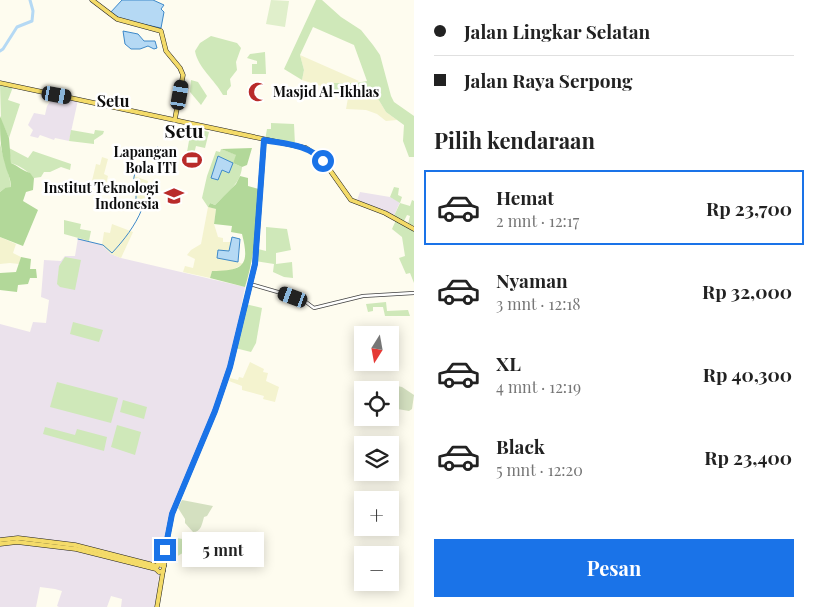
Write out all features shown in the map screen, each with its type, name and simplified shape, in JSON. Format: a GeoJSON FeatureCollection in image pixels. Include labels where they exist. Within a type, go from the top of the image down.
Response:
{"type":"FeatureCollection","features":[{"type":"Feature","properties":{"kind":"main road"},"geometry":{"type":"LineString","coordinates":[[92,0],[117,19],[161,31],[166,51],[182,72],[175,119]]}},
{"type":"Feature","properties":{"kind":"main road"},"geometry":{"type":"LineString","coordinates":[[0,83],[302,147],[312,151],[325,162],[351,200],[385,213],[414,229]]}},
{"type":"Feature","properties":{"kind":"main road"},"geometry":{"type":"LineString","coordinates":[[157,607],[160,568],[172,514],[226,385],[250,284],[256,252],[264,140]]}},
{"type":"Feature","properties":{"kind":"main road"},"geometry":{"type":"LineString","coordinates":[[0,540],[12,538],[34,541],[160,568]]}},
{"type":"Feature","properties":{"kind":"main road"},"geometry":{"type":"LineString","coordinates":[[0,544],[34,541]]}},
{"type":"Feature","properties":{"kind":"street"},"geometry":{"type":"LineString","coordinates":[[250,284],[302,299],[314,308],[363,296],[414,293]]}},
{"type":"Feature","properties":{"kind":"shaded area"},"geometry":{"type":"Polygon","coordinates":[[[55,95],[78,100],[69,141],[55,138],[54,140],[40,135],[38,138],[30,136],[33,130],[28,125],[34,113],[45,115],[47,106],[55,95]]]}},
{"type":"Feature","properties":{"kind":"shaded area"},"geometry":{"type":"Polygon","coordinates":[[[360,192],[390,197],[400,202],[393,218],[356,203],[360,192]]]}},
{"type":"Feature","properties":{"kind":"shaded area"},"geometry":{"type":"Polygon","coordinates":[[[78,238],[102,245],[111,254],[121,258],[245,287],[230,364],[214,412],[172,513],[160,568],[155,607],[121,607],[122,599],[111,596],[107,607],[59,607],[57,606],[62,591],[40,587],[36,607],[0,607],[0,324],[30,332],[33,322],[46,323],[49,300],[41,297],[44,260],[61,261],[65,256],[75,256],[78,238]]]}},
{"type":"Feature","properties":{"kind":"green space"},"geometry":{"type":"Polygon","coordinates":[[[271,0],[289,1],[285,27],[266,24],[271,0]]]}},
{"type":"Feature","properties":{"kind":"green space"},"geometry":{"type":"Polygon","coordinates":[[[316,0],[322,0],[341,17],[361,30],[380,55],[394,102],[414,116],[414,157],[409,157],[403,141],[404,125],[386,112],[377,97],[364,91],[348,93],[329,89],[329,83],[367,81],[354,45],[313,27],[300,55],[304,70],[302,80],[284,69],[316,0]]]}},
{"type":"Feature","properties":{"kind":"green space"},"geometry":{"type":"Polygon","coordinates":[[[211,36],[237,43],[241,48],[236,62],[237,70],[230,79],[231,86],[227,91],[227,95],[223,95],[203,68],[195,51],[200,43],[211,36]]]}},
{"type":"Feature","properties":{"kind":"green space"},"geometry":{"type":"Polygon","coordinates":[[[265,52],[266,74],[252,74],[252,64],[257,64],[257,61],[247,58],[250,54],[265,52]]]}},
{"type":"Feature","properties":{"kind":"green space"},"geometry":{"type":"Polygon","coordinates":[[[300,55],[359,81],[356,83],[330,83],[348,93],[364,91],[377,97],[386,112],[397,120],[386,121],[377,114],[366,110],[346,109],[348,98],[302,80],[304,70],[300,55]]]}},
{"type":"Feature","properties":{"kind":"green space"},"geometry":{"type":"Polygon","coordinates":[[[191,80],[198,82],[207,96],[201,105],[190,92],[191,80]]]}},
{"type":"Feature","properties":{"kind":"green space"},"geometry":{"type":"Polygon","coordinates":[[[0,84],[13,87],[8,100],[20,104],[9,138],[1,120],[0,84]]]}},
{"type":"Feature","properties":{"kind":"green space"},"geometry":{"type":"Polygon","coordinates":[[[0,116],[9,138],[11,163],[30,173],[34,178],[33,190],[26,192],[23,201],[38,210],[23,246],[0,237],[0,192],[5,188],[11,187],[2,152],[0,116]]]}},
{"type":"Feature","properties":{"kind":"green space"},"geometry":{"type":"Polygon","coordinates":[[[271,123],[294,124],[295,145],[265,140],[267,129],[271,129],[271,123]]]}},
{"type":"Feature","properties":{"kind":"green space"},"geometry":{"type":"Polygon","coordinates":[[[71,130],[94,134],[95,130],[104,131],[103,134],[94,140],[94,144],[69,141],[71,130]]]}},
{"type":"Feature","properties":{"kind":"green space"},"geometry":{"type":"Polygon","coordinates":[[[202,130],[209,132],[205,148],[196,146],[194,154],[187,152],[190,135],[200,137],[202,130]]]}},
{"type":"Feature","properties":{"kind":"green space"},"geometry":{"type":"Polygon","coordinates":[[[0,143],[11,188],[5,188],[0,192],[0,143]]]}},
{"type":"Feature","properties":{"kind":"green space"},"geometry":{"type":"Polygon","coordinates":[[[9,148],[28,158],[33,151],[71,164],[70,170],[61,167],[50,172],[44,172],[41,177],[34,178],[24,169],[11,163],[9,148]]]}},
{"type":"Feature","properties":{"kind":"green space"},"geometry":{"type":"Polygon","coordinates":[[[252,148],[247,165],[242,167],[233,163],[236,155],[221,149],[252,148]]]}},
{"type":"Feature","properties":{"kind":"green space"},"geometry":{"type":"Polygon","coordinates":[[[221,149],[237,155],[233,163],[242,167],[241,173],[236,183],[228,192],[215,205],[210,203],[208,207],[202,198],[216,151],[220,152],[221,149]]]}},
{"type":"Feature","properties":{"kind":"green space"},"geometry":{"type":"Polygon","coordinates":[[[102,157],[108,159],[104,174],[108,176],[105,189],[91,185],[96,164],[100,165],[102,157]]]}},
{"type":"Feature","properties":{"kind":"green space"},"geometry":{"type":"Polygon","coordinates":[[[134,176],[148,181],[143,208],[134,206],[136,196],[133,186],[134,176]]]}},
{"type":"Feature","properties":{"kind":"green space"},"geometry":{"type":"Polygon","coordinates":[[[240,176],[248,178],[248,186],[259,189],[253,251],[245,287],[210,278],[212,271],[231,270],[242,264],[244,259],[242,234],[231,232],[232,226],[214,224],[216,209],[208,207],[210,203],[215,205],[236,184],[240,176]]]}},
{"type":"Feature","properties":{"kind":"green space"},"geometry":{"type":"Polygon","coordinates":[[[394,187],[399,188],[398,195],[402,197],[400,203],[390,197],[394,187]]]}},
{"type":"Feature","properties":{"kind":"green space"},"geometry":{"type":"Polygon","coordinates":[[[412,200],[414,201],[414,226],[408,224],[410,216],[407,215],[403,223],[414,229],[414,283],[410,273],[406,274],[399,258],[405,256],[402,237],[392,229],[396,220],[393,218],[400,203],[410,206],[412,200]]]}},
{"type":"Feature","properties":{"kind":"green space"},"geometry":{"type":"Polygon","coordinates":[[[208,207],[216,209],[214,224],[218,237],[223,238],[223,242],[231,242],[229,252],[238,262],[243,264],[230,271],[212,271],[210,278],[183,272],[185,266],[193,268],[195,259],[187,255],[201,244],[208,207]]]}},
{"type":"Feature","properties":{"kind":"green space"},"geometry":{"type":"Polygon","coordinates":[[[64,220],[81,224],[80,229],[91,231],[89,241],[64,234],[64,220]]]}},
{"type":"Feature","properties":{"kind":"green space"},"geometry":{"type":"Polygon","coordinates":[[[112,224],[133,232],[121,258],[111,254],[102,245],[104,232],[110,233],[112,224]]]}},
{"type":"Feature","properties":{"kind":"green space"},"geometry":{"type":"Polygon","coordinates":[[[266,227],[287,229],[291,250],[276,253],[276,264],[292,262],[293,278],[284,277],[273,272],[274,264],[255,261],[258,249],[266,251],[266,227]]]}},
{"type":"Feature","properties":{"kind":"green space"},"geometry":{"type":"Polygon","coordinates":[[[0,237],[16,244],[13,253],[21,257],[19,264],[0,264],[0,237]]]}},
{"type":"Feature","properties":{"kind":"green space"},"geometry":{"type":"Polygon","coordinates":[[[21,257],[31,259],[30,269],[36,269],[37,278],[30,278],[28,284],[18,285],[17,292],[0,290],[0,273],[16,272],[21,257]]]}},
{"type":"Feature","properties":{"kind":"green space"},"geometry":{"type":"Polygon","coordinates":[[[65,257],[81,260],[75,290],[60,287],[57,284],[59,266],[65,257]]]}},
{"type":"Feature","properties":{"kind":"green space"},"geometry":{"type":"Polygon","coordinates":[[[386,302],[387,311],[408,310],[410,316],[385,316],[383,307],[373,307],[373,311],[368,312],[366,304],[386,302]]]}},
{"type":"Feature","properties":{"kind":"green space"},"geometry":{"type":"Polygon","coordinates":[[[245,304],[262,308],[256,343],[251,352],[235,348],[245,304]]]}},
{"type":"Feature","properties":{"kind":"green space"},"geometry":{"type":"Polygon","coordinates":[[[73,322],[103,330],[99,342],[70,334],[73,322]]]}},
{"type":"Feature","properties":{"kind":"green space"},"geometry":{"type":"Polygon","coordinates":[[[250,362],[264,369],[263,372],[268,373],[266,381],[279,387],[275,402],[263,399],[264,396],[242,390],[242,386],[229,381],[230,378],[238,380],[239,377],[243,378],[250,362]]]}},
{"type":"Feature","properties":{"kind":"green space"},"geometry":{"type":"Polygon","coordinates":[[[57,382],[118,398],[111,423],[50,407],[57,382]]]}},
{"type":"Feature","properties":{"kind":"green space"},"geometry":{"type":"Polygon","coordinates":[[[399,386],[414,395],[412,409],[409,411],[399,409],[399,386]]]}},
{"type":"Feature","properties":{"kind":"green space"},"geometry":{"type":"Polygon","coordinates":[[[123,400],[147,407],[144,419],[120,412],[123,400]]]}},
{"type":"Feature","properties":{"kind":"green space"},"geometry":{"type":"Polygon","coordinates":[[[117,425],[141,432],[135,455],[111,447],[117,425]]]}},
{"type":"Feature","properties":{"kind":"green space"},"geometry":{"type":"Polygon","coordinates":[[[45,427],[75,435],[77,429],[107,437],[104,451],[43,434],[45,427]]]}},
{"type":"Feature","properties":{"kind":"green space"},"geometry":{"type":"Polygon","coordinates":[[[182,500],[213,506],[207,516],[204,517],[201,527],[196,532],[193,532],[185,523],[185,519],[178,508],[182,500]]]}},
{"type":"Feature","properties":{"kind":"green space"},"geometry":{"type":"Polygon","coordinates":[[[170,537],[201,542],[166,563],[170,537]]]}},
{"type":"Feature","properties":{"kind":"water"},"geometry":{"type":"Polygon","coordinates":[[[122,0],[153,0],[164,5],[161,9],[164,12],[161,28],[123,20],[110,13],[122,0]]]}},
{"type":"Feature","properties":{"kind":"water"},"geometry":{"type":"Polygon","coordinates":[[[123,31],[138,34],[144,41],[155,41],[157,48],[154,49],[148,46],[140,49],[131,49],[125,44],[123,31]]]}},
{"type":"Feature","properties":{"kind":"water"},"geometry":{"type":"Polygon","coordinates":[[[218,156],[233,163],[229,173],[222,170],[218,180],[211,178],[218,156]]]}},
{"type":"Feature","properties":{"kind":"water"},"geometry":{"type":"Polygon","coordinates":[[[232,237],[240,239],[238,262],[217,258],[218,250],[229,251],[232,237]]]}},
{"type":"Feature","properties":{"kind":"waterway"},"geometry":{"type":"LineString","coordinates":[[0,51],[17,27],[32,21],[33,11],[30,0]]}},
{"type":"Feature","properties":{"kind":"waterway"},"geometry":{"type":"LineString","coordinates":[[152,152],[157,147]]}},
{"type":"Feature","properties":{"kind":"waterway"},"geometry":{"type":"LineString","coordinates":[[146,159],[151,153]]}},
{"type":"Feature","properties":{"kind":"waterway"},"geometry":{"type":"LineString","coordinates":[[140,166],[144,161]]}},
{"type":"Feature","properties":{"kind":"waterway"},"geometry":{"type":"LineString","coordinates":[[136,194],[134,180],[138,168]]}},
{"type":"Feature","properties":{"kind":"waterway"},"geometry":{"type":"LineString","coordinates":[[78,239],[103,245],[112,253],[129,233],[142,209],[136,207],[136,196]]}},
{"type":"Feature","properties":{"kind":"place","name":"Masjid Al-Ikhlas"},"geometry":{"type":"Point","coordinates":[258,92]}},
{"type":"Feature","properties":{"kind":"place","name":"Lapangan Bola ITI"},"geometry":{"type":"Point","coordinates":[192,160]}},
{"type":"Feature","properties":{"kind":"place","name":"Institut Teknologi Indonesia"},"geometry":{"type":"Point","coordinates":[174,196]}},
{"type":"Feature","properties":{"kind":"district","name":"Setu"},"geometry":{"type":"Point","coordinates":[113,101]}},
{"type":"Feature","properties":{"kind":"district","name":"Setu"},"geometry":{"type":"Point","coordinates":[184,131]}},
{"type":"Feature","properties":{"kind":"route"},"geometry":{"type":"LineString","coordinates":[[165,550],[172,514],[226,385],[255,264],[264,140],[306,148],[316,153],[323,161]]}}]}
